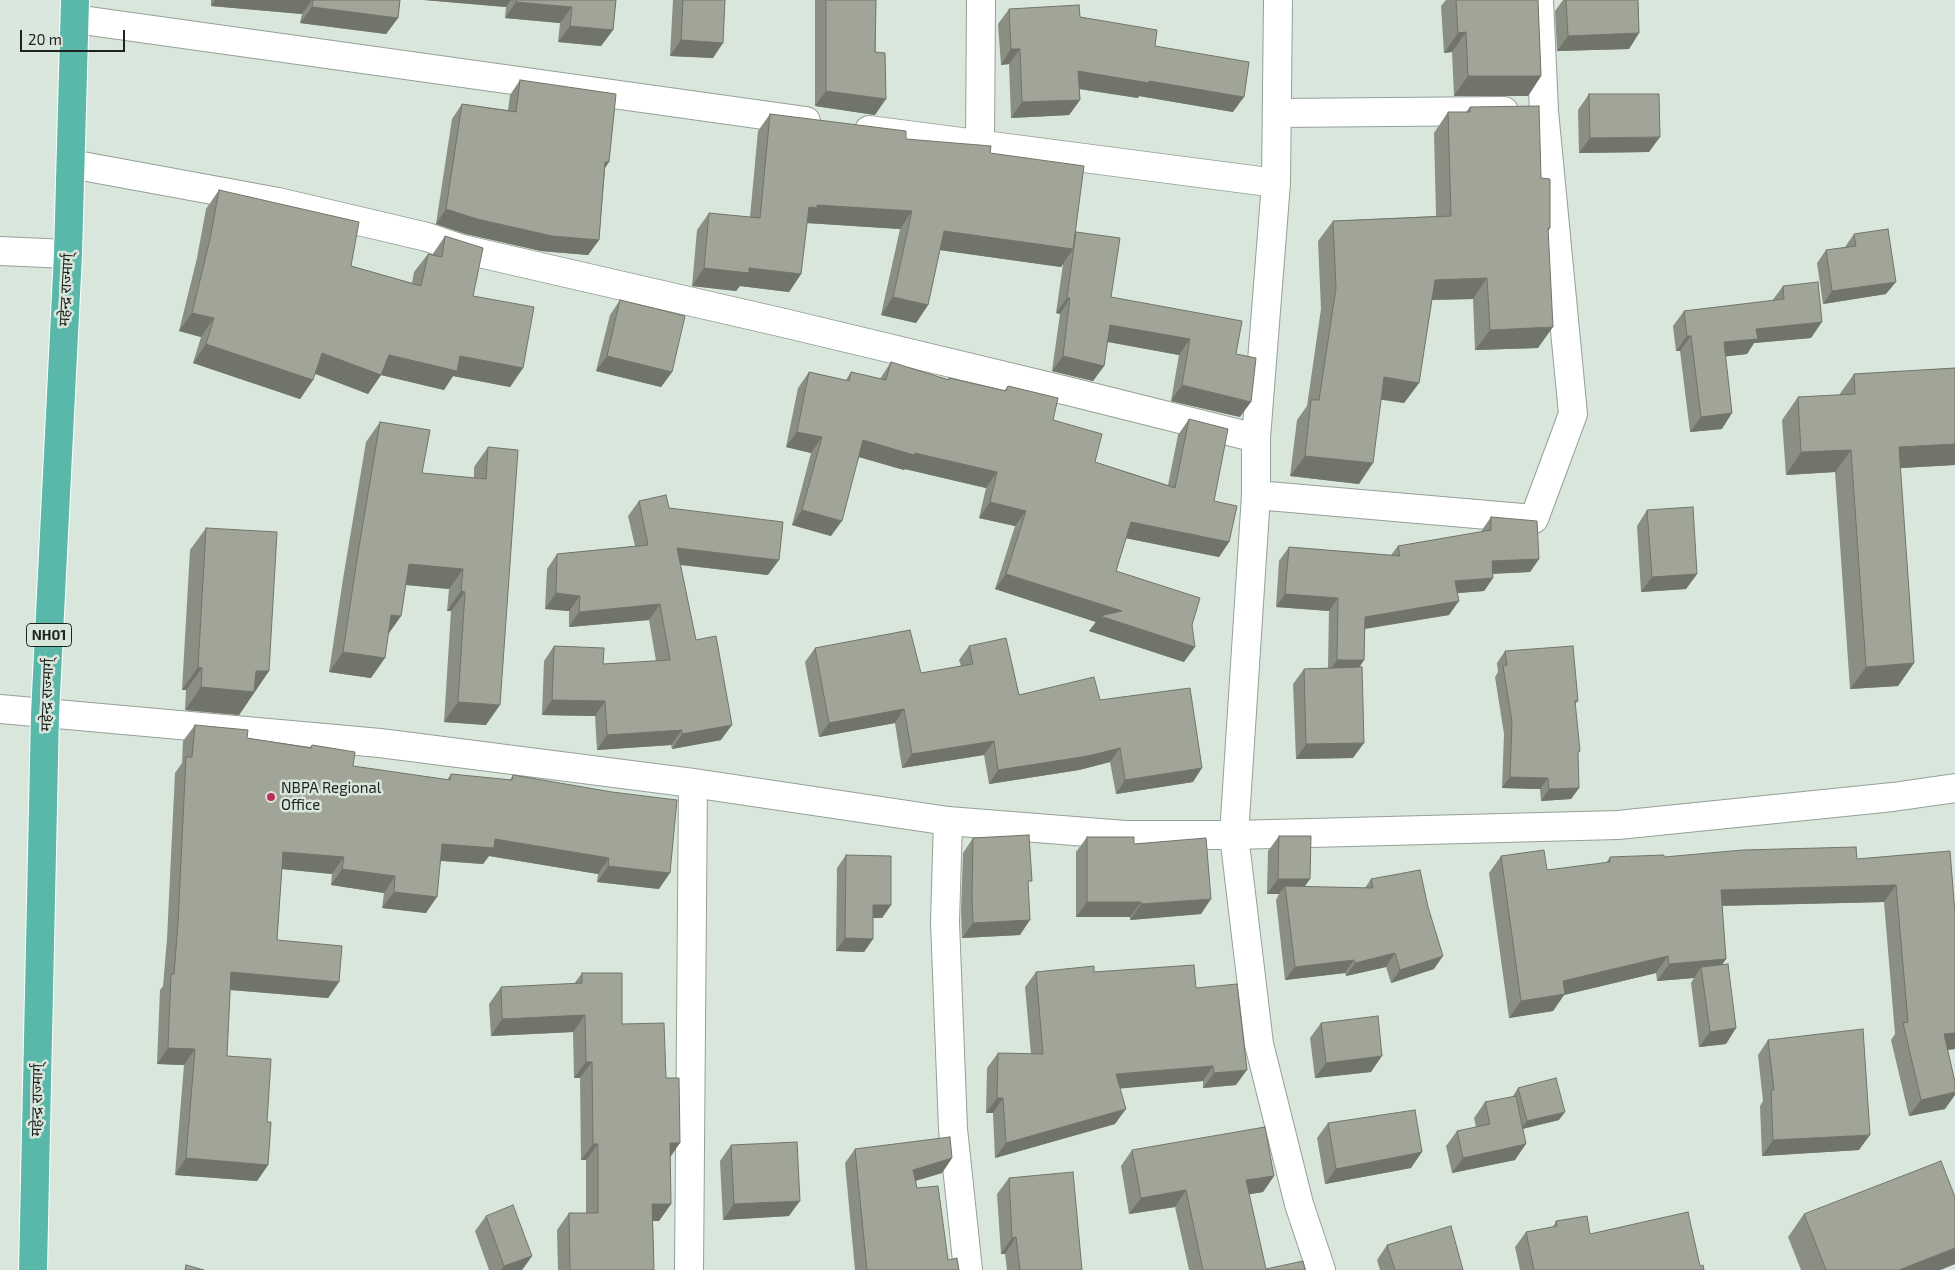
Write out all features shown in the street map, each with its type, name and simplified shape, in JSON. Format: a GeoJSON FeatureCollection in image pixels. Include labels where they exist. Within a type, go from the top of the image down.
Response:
{"type":"FeatureCollection","features":[{"type":"Feature","properties":{"kind":"highway","name":"महेन्द्र राज्मार्ग्"},"geometry":{"type":"LineString","coordinates":[[33,1270],[45,714],[68,254],[75,10]]}},
{"type":"Feature","properties":{"kind":"street"},"geometry":{"type":"LineString","coordinates":[[980,145],[981,0]]}},
{"type":"Feature","properties":{"kind":"street"},"geometry":{"type":"LineString","coordinates":[[1278,0],[1276,183],[1256,438],[1256,495],[1234,835],[1260,1044],[1299,1204],[1321,1270]]}},
{"type":"Feature","properties":{"kind":"street"},"geometry":{"type":"LineString","coordinates":[[1256,495],[1534,519],[1573,414],[1544,111],[1539,0]]}},
{"type":"Feature","properties":{"kind":"street"},"geometry":{"type":"LineString","coordinates":[[75,10],[837,125],[1276,183]]}},
{"type":"Feature","properties":{"kind":"street"},"geometry":{"type":"LineString","coordinates":[[1278,113],[1544,111]]}},
{"type":"Feature","properties":{"kind":"street"},"geometry":{"type":"LineString","coordinates":[[71,164],[278,202],[427,237],[462,249],[784,323],[1256,438]]}},
{"type":"Feature","properties":{"kind":"street"},"geometry":{"type":"LineString","coordinates":[[0,251],[68,254]]}},
{"type":"Feature","properties":{"kind":"street"},"geometry":{"type":"LineString","coordinates":[[0,709],[380,743],[693,783],[948,821],[1125,836],[1618,826],[1893,797],[1955,788]]}},
{"type":"Feature","properties":{"kind":"street"},"geometry":{"type":"LineString","coordinates":[[689,1270],[693,783]]}},
{"type":"Feature","properties":{"kind":"street"},"geometry":{"type":"LineString","coordinates":[[948,821],[945,922],[952,1129],[968,1270]]}},
{"type":"Feature","properties":{"kind":"building"},"geometry":{"type":"Polygon","coordinates":[[[313,0],[400,0],[398,18],[312,7],[313,0]]]}},
{"type":"Feature","properties":{"kind":"building"},"geometry":{"type":"Polygon","coordinates":[[[516,0],[616,0],[613,30],[570,26],[572,7],[516,2],[516,0]]]}},
{"type":"Feature","properties":{"kind":"building"},"geometry":{"type":"Polygon","coordinates":[[[683,0],[725,0],[723,43],[681,40],[683,0]]]}},
{"type":"Feature","properties":{"kind":"building"},"geometry":{"type":"Polygon","coordinates":[[[826,0],[876,0],[875,52],[885,53],[886,99],[826,91],[826,0]]]}},
{"type":"Feature","properties":{"kind":"building"},"geometry":{"type":"Polygon","coordinates":[[[1456,0],[1538,0],[1541,76],[1468,76],[1466,32],[1458,33],[1456,0]]]}},
{"type":"Feature","properties":{"kind":"building"},"geometry":{"type":"Polygon","coordinates":[[[1566,0],[1638,0],[1639,33],[1568,36],[1566,0]]]}},
{"type":"Feature","properties":{"kind":"building"},"geometry":{"type":"Polygon","coordinates":[[[1079,5],[1080,17],[1157,30],[1155,46],[1249,62],[1244,97],[1078,71],[1080,100],[1022,102],[1020,49],[1011,49],[1009,9],[1079,5]]]}},
{"type":"Feature","properties":{"kind":"building"},"geometry":{"type":"Polygon","coordinates":[[[520,80],[616,94],[609,162],[605,162],[599,240],[552,236],[477,219],[446,209],[462,104],[516,112],[520,80]]]}},
{"type":"Feature","properties":{"kind":"building"},"geometry":{"type":"Polygon","coordinates":[[[1589,94],[1659,94],[1660,137],[1590,138],[1589,94]]]}},
{"type":"Feature","properties":{"kind":"building"},"geometry":{"type":"Polygon","coordinates":[[[1539,106],[1541,178],[1550,179],[1550,228],[1548,228],[1553,327],[1490,330],[1487,278],[1435,280],[1419,383],[1384,377],[1373,463],[1305,456],[1311,400],[1319,400],[1336,288],[1333,221],[1451,216],[1448,112],[1470,112],[1470,107],[1539,106]]]}},
{"type":"Feature","properties":{"kind":"building"},"geometry":{"type":"Polygon","coordinates":[[[770,114],[906,131],[906,139],[991,146],[990,153],[1084,166],[1073,249],[944,231],[928,305],[893,297],[912,211],[817,205],[817,208],[809,207],[801,274],[749,268],[749,273],[704,268],[709,213],[760,218],[770,114]]]}},
{"type":"Feature","properties":{"kind":"building"},"geometry":{"type":"Polygon","coordinates":[[[219,190],[359,222],[351,266],[421,286],[428,254],[442,257],[445,236],[483,248],[473,296],[534,307],[523,368],[460,356],[457,371],[389,355],[381,375],[322,353],[313,380],[206,344],[214,318],[192,313],[210,239],[219,190]]]}},
{"type":"Feature","properties":{"kind":"building"},"geometry":{"type":"Polygon","coordinates":[[[1888,229],[1896,282],[1832,291],[1826,250],[1856,246],[1854,234],[1888,229]]]}},
{"type":"Feature","properties":{"kind":"building"},"geometry":{"type":"Polygon","coordinates":[[[1076,232],[1120,238],[1111,297],[1242,321],[1236,354],[1256,358],[1251,402],[1182,385],[1190,339],[1110,325],[1104,366],[1063,356],[1070,298],[1067,298],[1076,232]]]}},
{"type":"Feature","properties":{"kind":"building"},"geometry":{"type":"Polygon","coordinates":[[[1818,282],[1822,322],[1756,329],[1758,339],[1724,342],[1732,413],[1701,417],[1691,336],[1687,336],[1684,311],[1784,299],[1783,286],[1818,282]]]}},
{"type":"Feature","properties":{"kind":"building"},"geometry":{"type":"Polygon","coordinates":[[[620,300],[685,316],[672,372],[607,356],[620,300]]]}},
{"type":"Feature","properties":{"kind":"building"},"geometry":{"type":"Polygon","coordinates":[[[891,362],[949,380],[949,378],[1006,391],[1008,386],[1058,398],[1053,420],[1102,434],[1095,462],[1175,488],[1189,419],[1228,429],[1214,501],[1237,506],[1229,542],[1131,522],[1116,571],[1200,598],[1192,625],[1195,647],[1100,616],[1122,611],[1006,574],[1026,511],[990,502],[997,472],[915,453],[914,455],[863,440],[842,521],[802,510],[822,437],[797,432],[809,372],[849,381],[851,372],[886,380],[891,362]]]}},
{"type":"Feature","properties":{"kind":"building"},"geometry":{"type":"Polygon","coordinates":[[[1955,368],[1955,444],[1899,447],[1914,663],[1866,667],[1851,450],[1801,452],[1798,397],[1855,394],[1854,374],[1955,368]]]}},
{"type":"Feature","properties":{"kind":"building"},"geometry":{"type":"Polygon","coordinates":[[[380,422],[430,430],[422,473],[486,479],[488,447],[518,450],[500,705],[458,702],[465,592],[461,591],[463,569],[409,564],[401,616],[391,615],[385,658],[343,652],[380,422]]]}},
{"type":"Feature","properties":{"kind":"building"},"geometry":{"type":"Polygon","coordinates":[[[666,495],[669,508],[783,522],[779,560],[677,548],[696,640],[716,636],[732,725],[682,734],[682,730],[607,735],[605,701],[552,700],[554,646],[604,648],[603,664],[670,660],[660,604],[579,612],[580,596],[556,593],[557,554],[648,545],[639,501],[666,495]]]}},
{"type":"Feature","properties":{"kind":"building"},"geometry":{"type":"Polygon","coordinates":[[[1693,507],[1697,574],[1652,577],[1647,510],[1693,507]]]}},
{"type":"Feature","properties":{"kind":"building"},"geometry":{"type":"Polygon","coordinates":[[[1491,517],[1537,521],[1539,559],[1492,561],[1493,578],[1455,581],[1459,601],[1365,617],[1364,660],[1337,660],[1338,598],[1285,594],[1289,547],[1400,556],[1398,546],[1491,530],[1491,517]]]}},
{"type":"Feature","properties":{"kind":"building"},"geometry":{"type":"Polygon","coordinates":[[[206,528],[277,532],[269,671],[256,671],[254,692],[201,687],[202,668],[198,667],[206,528]]]}},
{"type":"Feature","properties":{"kind":"building"},"geometry":{"type":"Polygon","coordinates":[[[910,630],[921,673],[973,664],[969,646],[1006,638],[1019,695],[1094,677],[1100,700],[1190,688],[1202,768],[1125,780],[1120,748],[1088,756],[998,770],[994,741],[912,754],[904,709],[829,723],[815,648],[910,630]]]}},
{"type":"Feature","properties":{"kind":"building"},"geometry":{"type":"Polygon","coordinates":[[[1573,646],[1578,701],[1575,701],[1580,751],[1578,752],[1579,788],[1549,789],[1548,778],[1510,777],[1512,722],[1503,666],[1507,665],[1505,651],[1573,646]]]}},
{"type":"Feature","properties":{"kind":"building"},"geometry":{"type":"Polygon","coordinates":[[[1362,667],[1364,743],[1306,744],[1304,669],[1362,667]]]}},
{"type":"Feature","properties":{"kind":"building"},"geometry":{"type":"Polygon","coordinates":[[[195,725],[248,730],[247,738],[311,748],[312,745],[355,752],[353,766],[450,780],[451,774],[512,780],[513,775],[612,792],[677,800],[670,873],[608,866],[609,858],[495,839],[494,848],[442,844],[437,897],[394,892],[395,876],[342,869],[344,857],[283,852],[277,940],[342,946],[339,982],[231,972],[227,1056],[271,1059],[267,1122],[271,1122],[268,1165],[186,1158],[195,1049],[168,1048],[171,974],[174,974],[178,923],[186,757],[192,757],[195,725]]]}},
{"type":"Feature","properties":{"kind":"building"},"geometry":{"type":"Polygon","coordinates":[[[1029,835],[1032,881],[1028,881],[1030,920],[973,923],[973,838],[1029,835]]]}},
{"type":"Feature","properties":{"kind":"building"},"geometry":{"type":"Polygon","coordinates":[[[1279,836],[1311,836],[1310,879],[1278,879],[1279,836]]]}},
{"type":"Feature","properties":{"kind":"building"},"geometry":{"type":"Polygon","coordinates":[[[1087,837],[1134,837],[1134,844],[1206,838],[1211,899],[1141,904],[1141,902],[1087,902],[1087,837]]]}},
{"type":"Feature","properties":{"kind":"building"},"geometry":{"type":"Polygon","coordinates":[[[1856,847],[1857,859],[1950,851],[1955,913],[1955,1033],[1944,1034],[1955,1082],[1955,1092],[1921,1100],[1903,1023],[1908,1022],[1896,885],[1721,890],[1726,959],[1669,964],[1668,956],[1563,981],[1565,994],[1521,1001],[1501,856],[1544,850],[1547,870],[1610,862],[1610,857],[1664,855],[1664,857],[1743,850],[1856,847]]]}},
{"type":"Feature","properties":{"kind":"building"},"geometry":{"type":"Polygon","coordinates":[[[846,855],[891,856],[891,905],[873,905],[873,939],[845,938],[846,855]]]}},
{"type":"Feature","properties":{"kind":"building"},"geometry":{"type":"Polygon","coordinates":[[[1420,870],[1428,907],[1443,956],[1400,970],[1395,953],[1355,963],[1354,960],[1295,967],[1285,886],[1373,888],[1371,879],[1420,870]]]}},
{"type":"Feature","properties":{"kind":"building"},"geometry":{"type":"Polygon","coordinates":[[[1728,964],[1736,1028],[1710,1032],[1701,967],[1728,964]]]}},
{"type":"Feature","properties":{"kind":"building"},"geometry":{"type":"Polygon","coordinates":[[[1194,965],[1196,988],[1237,984],[1247,1070],[1214,1073],[1213,1066],[1116,1074],[1126,1109],[1006,1143],[1003,1098],[997,1098],[998,1053],[1043,1054],[1036,972],[1094,966],[1094,972],[1194,965]]]}},
{"type":"Feature","properties":{"kind":"building"},"geometry":{"type":"Polygon","coordinates":[[[582,973],[622,973],[622,1024],[664,1023],[666,1078],[679,1078],[680,1143],[670,1143],[671,1204],[652,1204],[654,1270],[570,1270],[569,1213],[598,1213],[598,1144],[593,1144],[592,1062],[586,1062],[585,1015],[502,1019],[501,987],[582,983],[582,973]]]}},
{"type":"Feature","properties":{"kind":"building"},"geometry":{"type":"Polygon","coordinates":[[[1378,1016],[1382,1056],[1326,1063],[1321,1023],[1378,1016]]]}},
{"type":"Feature","properties":{"kind":"building"},"geometry":{"type":"Polygon","coordinates":[[[1863,1029],[1870,1135],[1773,1140],[1771,1090],[1774,1090],[1768,1040],[1863,1029]]]}},
{"type":"Feature","properties":{"kind":"building"},"geometry":{"type":"Polygon","coordinates":[[[1556,1078],[1565,1112],[1527,1121],[1518,1088],[1556,1078]]]}},
{"type":"Feature","properties":{"kind":"building"},"geometry":{"type":"Polygon","coordinates":[[[1516,1096],[1526,1144],[1463,1158],[1457,1131],[1490,1124],[1485,1102],[1516,1096]]]}},
{"type":"Feature","properties":{"kind":"building"},"geometry":{"type":"Polygon","coordinates":[[[1415,1110],[1422,1152],[1336,1169],[1328,1123],[1415,1110]]]}},
{"type":"Feature","properties":{"kind":"building"},"geometry":{"type":"Polygon","coordinates":[[[1265,1127],[1274,1176],[1246,1180],[1266,1269],[1303,1261],[1305,1270],[1203,1270],[1186,1190],[1141,1198],[1132,1150],[1265,1127]]]}},
{"type":"Feature","properties":{"kind":"building"},"geometry":{"type":"Polygon","coordinates":[[[950,1137],[952,1158],[913,1170],[917,1188],[938,1186],[948,1260],[957,1258],[959,1270],[867,1270],[855,1149],[950,1137]]]}},
{"type":"Feature","properties":{"kind":"building"},"geometry":{"type":"Polygon","coordinates":[[[797,1142],[800,1201],[734,1204],[731,1145],[797,1142]]]}},
{"type":"Feature","properties":{"kind":"building"},"geometry":{"type":"Polygon","coordinates":[[[1941,1161],[1955,1197],[1955,1248],[1899,1270],[1826,1270],[1804,1214],[1941,1161]]]}},
{"type":"Feature","properties":{"kind":"building"},"geometry":{"type":"Polygon","coordinates":[[[1073,1172],[1082,1270],[1020,1270],[1016,1237],[1012,1238],[1009,1178],[1073,1172]]]}},
{"type":"Feature","properties":{"kind":"building"},"geometry":{"type":"Polygon","coordinates":[[[513,1205],[532,1256],[504,1266],[486,1216],[513,1205]]]}},
{"type":"Feature","properties":{"kind":"building"},"geometry":{"type":"Polygon","coordinates":[[[1688,1212],[1700,1266],[1703,1265],[1704,1270],[1534,1270],[1526,1232],[1557,1226],[1556,1221],[1587,1216],[1590,1234],[1688,1212]]]}},
{"type":"Feature","properties":{"kind":"building"},"geometry":{"type":"Polygon","coordinates":[[[1451,1226],[1463,1270],[1395,1270],[1387,1245],[1451,1226]]]}},
{"type":"Feature","properties":{"kind":"building"},"geometry":{"type":"Polygon","coordinates":[[[186,1265],[204,1270],[185,1270],[186,1265]]]}},
{"type":"Feature","properties":{"kind":"place","name":"NBPA Regional Office"},"geometry":{"type":"Point","coordinates":[271,797]}}]}
